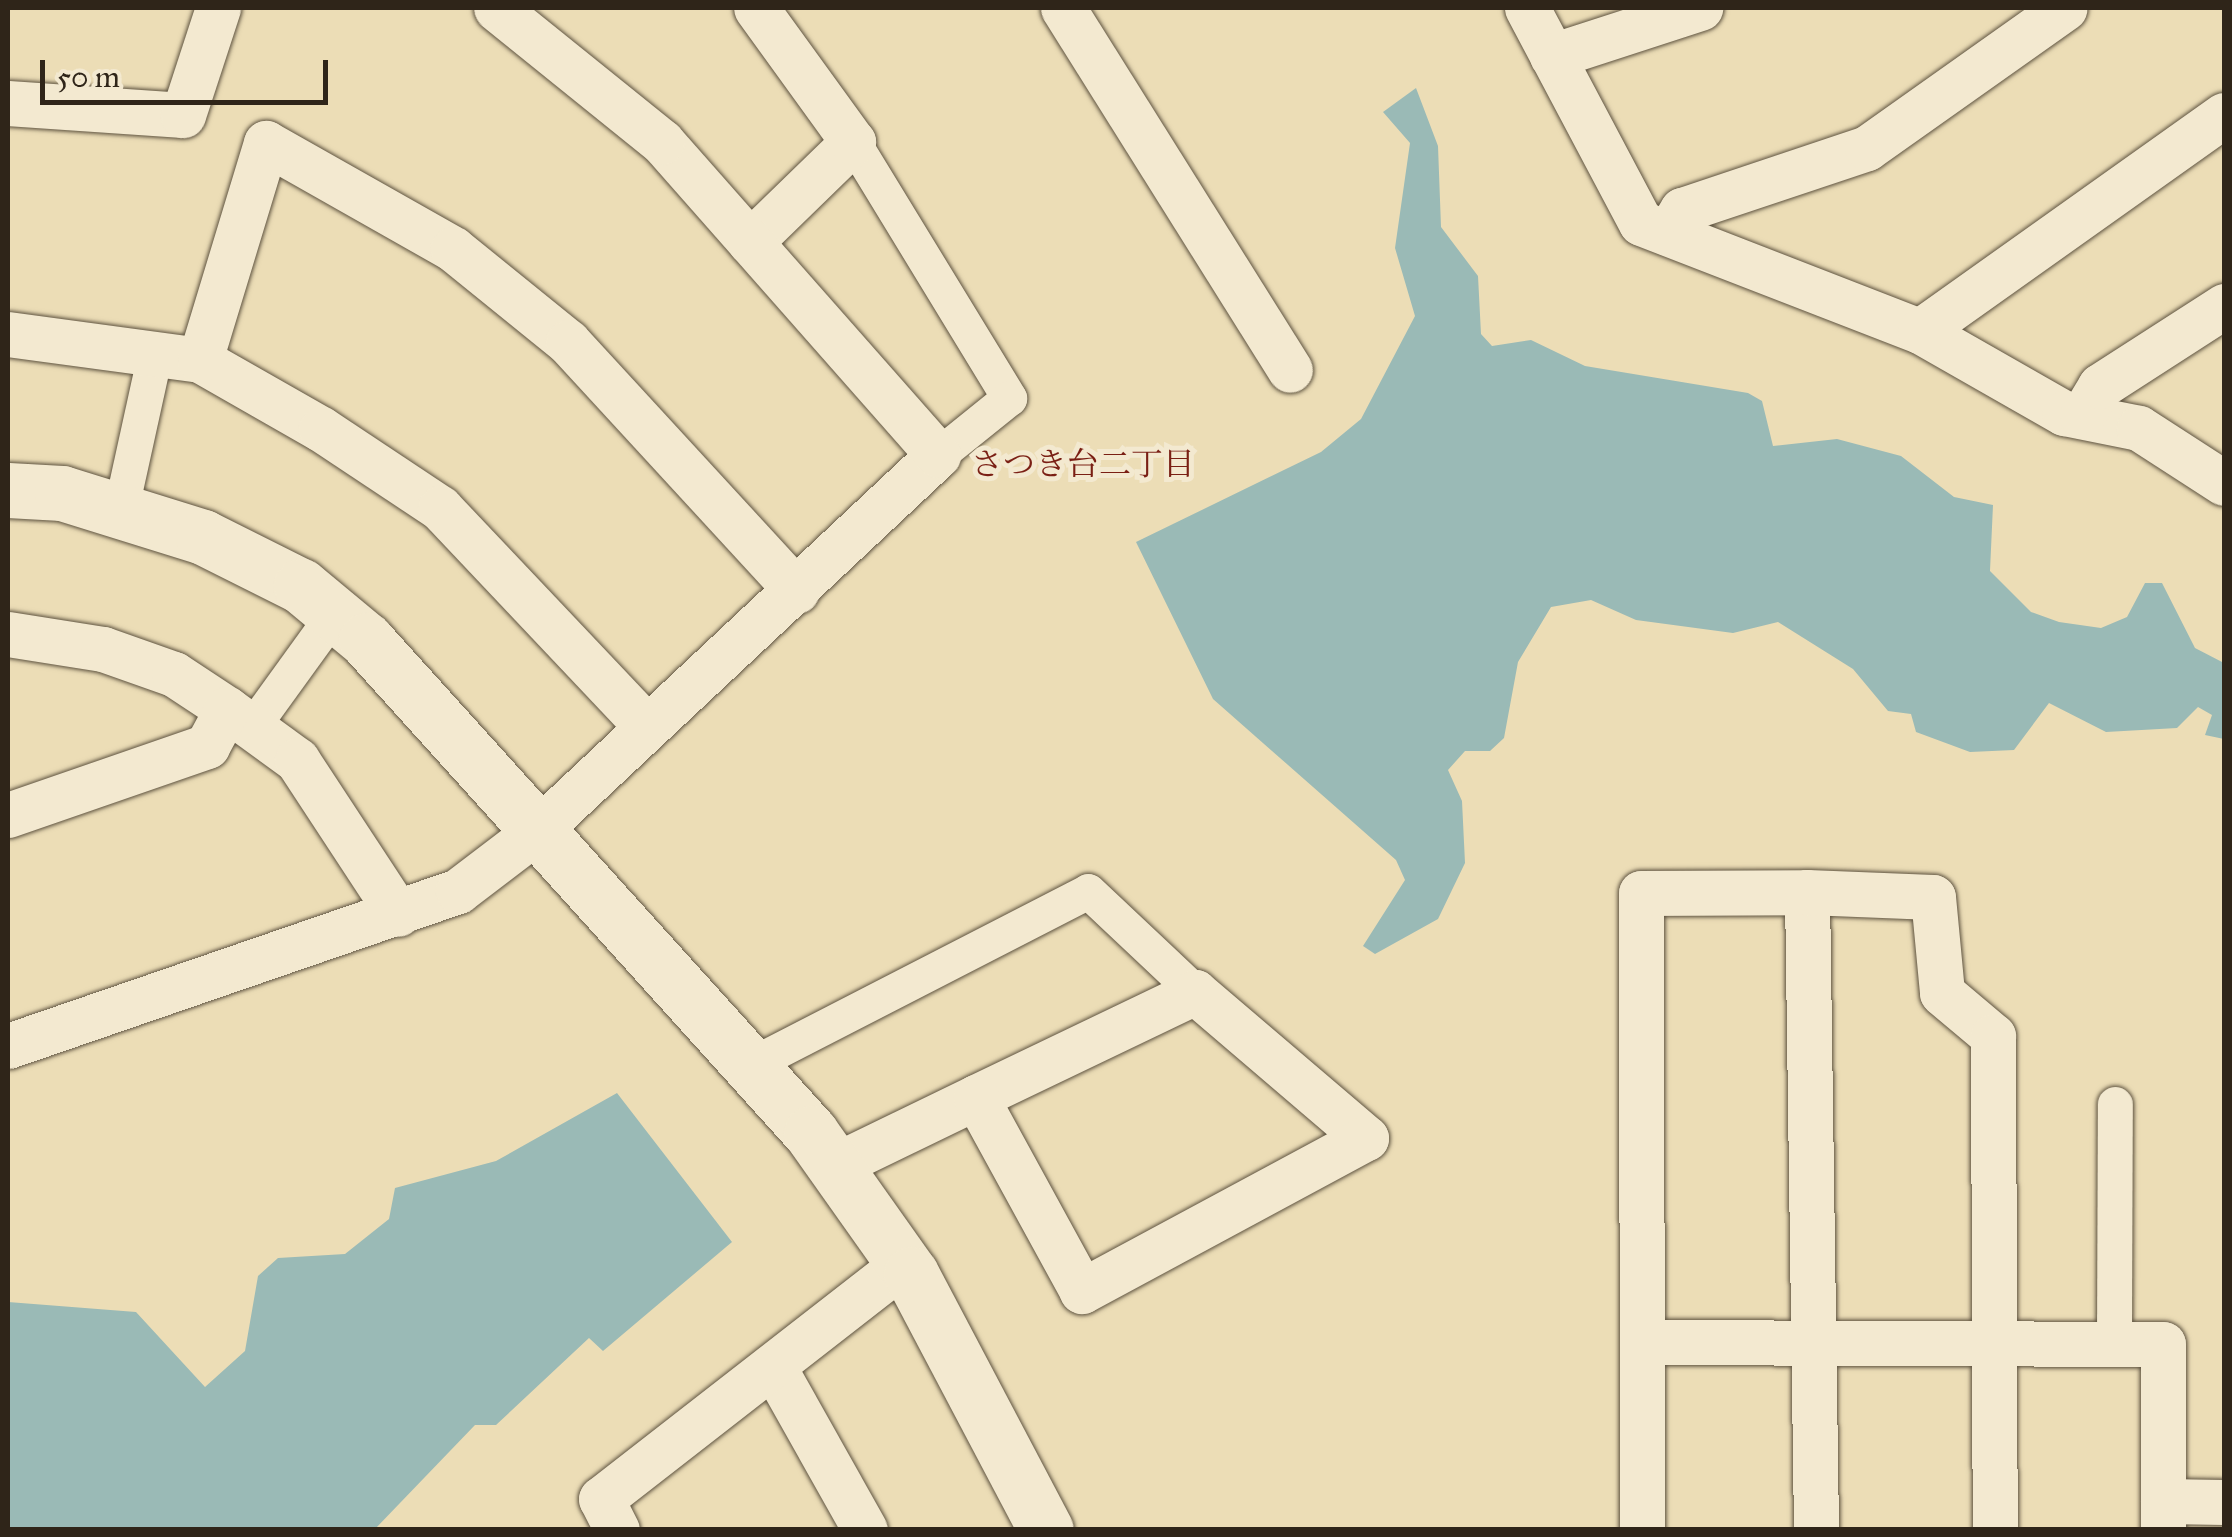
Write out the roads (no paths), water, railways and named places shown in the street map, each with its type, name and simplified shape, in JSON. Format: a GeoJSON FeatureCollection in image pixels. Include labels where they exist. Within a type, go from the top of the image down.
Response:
{"type":"FeatureCollection","features":[{"type":"Feature","properties":{"kind":"street"},"geometry":{"type":"LineString","coordinates":[[8,103],[183,115],[218,8]]}},
{"type":"Feature","properties":{"kind":"street"},"geometry":{"type":"LineString","coordinates":[[496,8],[662,142],[938,455]]}},
{"type":"Feature","properties":{"kind":"street"},"geometry":{"type":"LineString","coordinates":[[8,1046],[458,891],[538,830],[938,455],[1009,398],[853,142],[756,8]]}},
{"type":"Feature","properties":{"kind":"street"},"geometry":{"type":"LineString","coordinates":[[1063,8],[1290,370]]}},
{"type":"Feature","properties":{"kind":"street"},"geometry":{"type":"LineString","coordinates":[[1527,8],[1642,223],[1920,331],[2082,416],[2138,428],[2224,483]]}},
{"type":"Feature","properties":{"kind":"street"},"geometry":{"type":"LineString","coordinates":[[1552,56],[1700,8]]}},
{"type":"Feature","properties":{"kind":"street"},"geometry":{"type":"LineString","coordinates":[[1668,233],[1682,210],[1867,148],[2065,8]]}},
{"type":"Feature","properties":{"kind":"street"},"geometry":{"type":"LineString","coordinates":[[1920,331],[2224,115]]}},
{"type":"Feature","properties":{"kind":"street"},"geometry":{"type":"LineString","coordinates":[[750,242],[853,142]]}},
{"type":"Feature","properties":{"kind":"street"},"geometry":{"type":"LineString","coordinates":[[200,360],[266,143],[453,249],[568,342],[797,591]]}},
{"type":"Feature","properties":{"kind":"street"},"geometry":{"type":"LineString","coordinates":[[2082,416],[2100,386],[2224,306]]}},
{"type":"Feature","properties":{"kind":"street"},"geometry":{"type":"LineString","coordinates":[[8,334],[200,360],[440,508],[647,727]]}},
{"type":"Feature","properties":{"kind":"street"},"geometry":{"type":"LineString","coordinates":[[121,508],[154,354]]}},
{"type":"Feature","properties":{"kind":"street"},"geometry":{"type":"LineString","coordinates":[[8,490],[121,508],[203,536],[336,610],[750,1065],[834,1166],[903,1264],[1046,1530]]}},
{"type":"Feature","properties":{"kind":"street"},"geometry":{"type":"LineString","coordinates":[[8,814],[207,746],[239,718],[336,610]]}},
{"type":"Feature","properties":{"kind":"street"},"geometry":{"type":"LineString","coordinates":[[8,634],[121,656],[174,674],[239,718],[297,760],[398,914]]}},
{"type":"Feature","properties":{"kind":"street"},"geometry":{"type":"LineString","coordinates":[[750,1065],[1088,891],[1195,992],[1366,1138],[1082,1291],[976,1097]]}},
{"type":"Feature","properties":{"kind":"street"},"geometry":{"type":"LineString","coordinates":[[1807,892],[1816,1530]]}},
{"type":"Feature","properties":{"kind":"street"},"geometry":{"type":"LineString","coordinates":[[1642,1530],[1641,893],[1807,892],[1933,897],[1942,993],[1993,1036],[1995,1530]]}},
{"type":"Feature","properties":{"kind":"street"},"geometry":{"type":"LineString","coordinates":[[834,1166],[1195,992]]}},
{"type":"Feature","properties":{"kind":"street"},"geometry":{"type":"LineString","coordinates":[[2114,1343],[2115,1104]]}},
{"type":"Feature","properties":{"kind":"street"},"geometry":{"type":"LineString","coordinates":[[617,1530],[601,1500],[903,1264]]}},
{"type":"Feature","properties":{"kind":"street"},"geometry":{"type":"LineString","coordinates":[[1642,1342],[1994,1339],[2163,1344],[2163,1515],[2224,1502]]}},
{"type":"Feature","properties":{"kind":"street"},"geometry":{"type":"LineString","coordinates":[[772,1366],[865,1530]]}},
{"type":"Feature","properties":{"kind":"water"},"geometry":{"type":"Polygon","coordinates":[[[1416,88],[1438,146],[1441,227],[1478,276],[1481,334],[1492,346],[1531,340],[1585,366],[1748,393],[1762,401],[1773,446],[1837,439],[1901,456],[1954,497],[1993,505],[1990,571],[2031,612],[2059,622],[2101,628],[2127,617],[2145,583],[2162,583],[2195,648],[2224,663],[2224,739],[2205,735],[2212,715],[2198,707],[2177,728],[2106,732],[2049,703],[2014,750],[1970,752],[1916,732],[1911,714],[1888,711],[1853,669],[1778,622],[1733,633],[1636,620],[1591,600],[1551,607],[1518,662],[1504,738],[1490,751],[1465,751],[1448,770],[1462,801],[1465,863],[1438,919],[1375,954],[1363,946],[1405,880],[1396,860],[1213,699],[1136,542],[1321,452],[1361,419],[1415,316],[1395,248],[1410,143],[1383,112],[1416,88]]]}},
{"type":"Feature","properties":{"kind":"water"},"geometry":{"type":"Polygon","coordinates":[[[617,1093],[732,1242],[603,1351],[589,1338],[496,1425],[475,1425],[375,1529],[8,1529],[8,1302],[136,1312],[205,1387],[245,1351],[258,1276],[278,1258],[345,1254],[389,1219],[395,1188],[496,1161],[617,1093]]]}},
{"type":"Feature","properties":{"kind":"district","name":"さつき台二丁目"},"geometry":{"type":"Point","coordinates":[1083,465]}}]}
